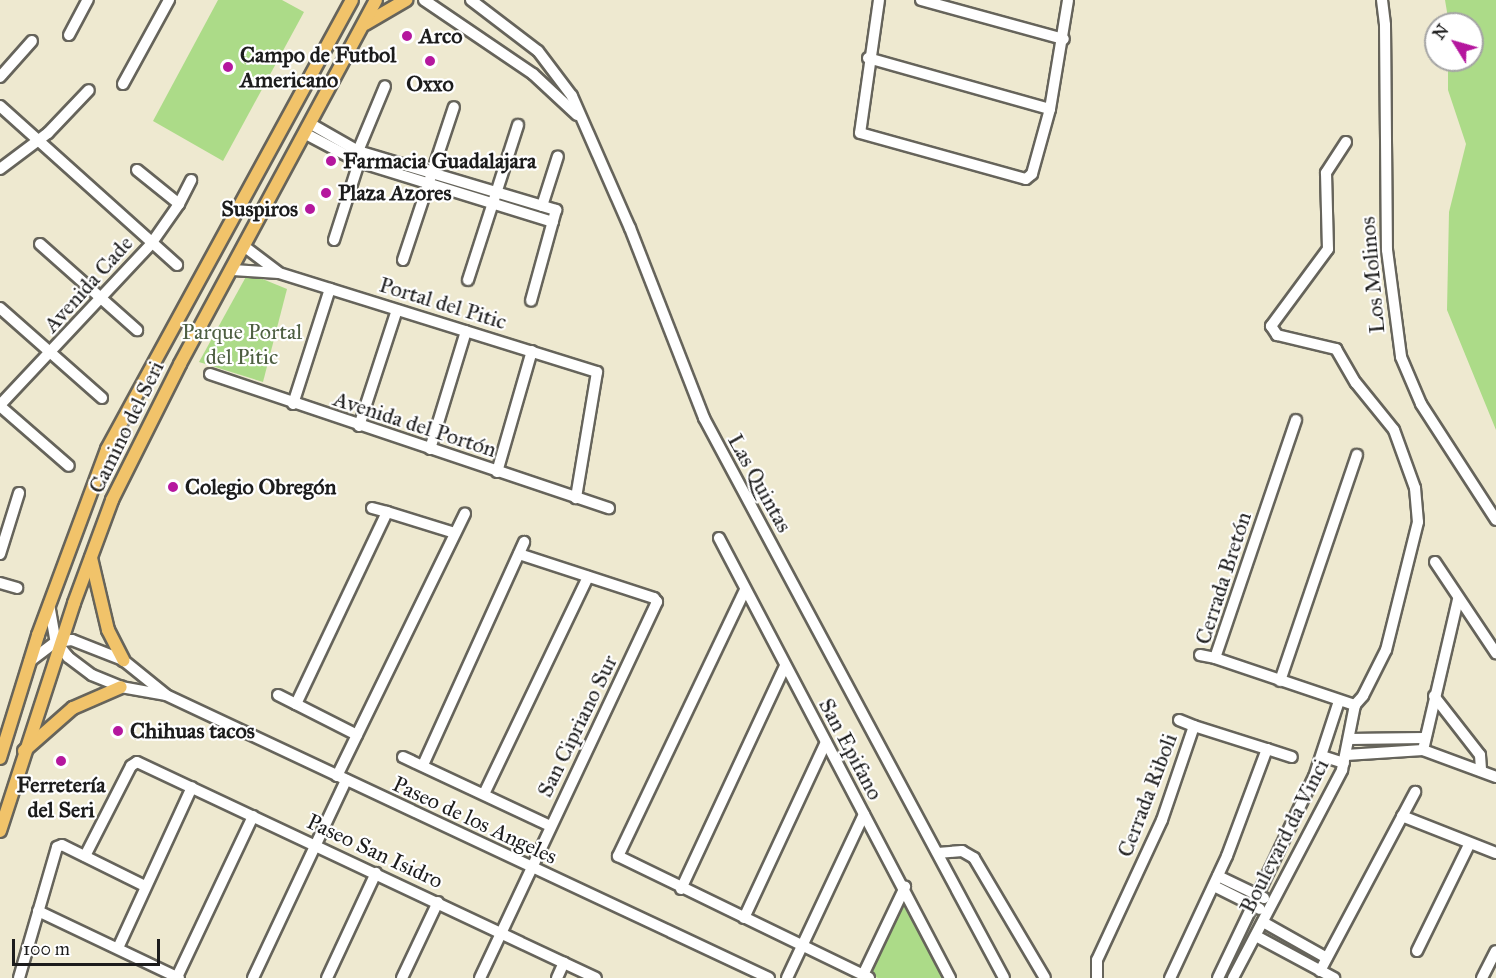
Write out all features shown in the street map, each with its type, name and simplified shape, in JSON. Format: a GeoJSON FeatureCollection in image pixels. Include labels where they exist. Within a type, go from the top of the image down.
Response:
{"type":"FeatureCollection","features":[{"type":"Feature","properties":{"kind":"main road","name":"Camino del Seri"},"geometry":{"type":"LineString","coordinates":[[0,831],[60,644],[91,558],[138,446],[376,0]]}},
{"type":"Feature","properties":{"kind":"main road"},"geometry":{"type":"LineString","coordinates":[[364,24],[406,0]]}},
{"type":"Feature","properties":{"kind":"main road","name":"Camino del Seri"},"geometry":{"type":"LineString","coordinates":[[0,758],[49,604],[116,431],[351,1]]}},
{"type":"Feature","properties":{"kind":"main road"},"geometry":{"type":"LineString","coordinates":[[91,558],[105,619],[123,660]]}},
{"type":"Feature","properties":{"kind":"main road"},"geometry":{"type":"LineString","coordinates":[[24,752],[73,708],[120,687]]}},
{"type":"Feature","properties":{"kind":"street"},"geometry":{"type":"LineString","coordinates":[[69,34],[88,0]]}},
{"type":"Feature","properties":{"kind":"street"},"geometry":{"type":"LineString","coordinates":[[123,84],[169,0]]}},
{"type":"Feature","properties":{"kind":"street","name":"Las Quintas"},"geometry":{"type":"LineString","coordinates":[[424,0],[533,74],[578,117]]}},
{"type":"Feature","properties":{"kind":"street","name":"Las Quintas"},"geometry":{"type":"LineString","coordinates":[[471,0],[538,51],[565,84],[630,228],[704,418],[1004,978]]}},
{"type":"Feature","properties":{"kind":"street"},"geometry":{"type":"LineString","coordinates":[[879,0],[868,58],[859,128],[864,136],[1026,179],[1032,174],[1050,109],[1064,39],[1068,0]]}},
{"type":"Feature","properties":{"kind":"street"},"geometry":{"type":"LineString","coordinates":[[921,0],[1064,39]]}},
{"type":"Feature","properties":{"kind":"street","name":"Los Molinos"},"geometry":{"type":"LineString","coordinates":[[1382,0],[1385,25],[1387,250],[1401,357],[1421,404],[1496,520]]}},
{"type":"Feature","properties":{"kind":"street"},"geometry":{"type":"LineString","coordinates":[[0,77],[32,41]]}},
{"type":"Feature","properties":{"kind":"street"},"geometry":{"type":"LineString","coordinates":[[868,58],[1050,109]]}},
{"type":"Feature","properties":{"kind":"street"},"geometry":{"type":"LineString","coordinates":[[334,240],[358,157],[385,86]]}},
{"type":"Feature","properties":{"kind":"street"},"geometry":{"type":"LineString","coordinates":[[0,169],[37,139],[89,90]]}},
{"type":"Feature","properties":{"kind":"street"},"geometry":{"type":"LineString","coordinates":[[0,106],[177,265]]}},
{"type":"Feature","properties":{"kind":"street"},"geometry":{"type":"LineString","coordinates":[[403,260],[425,184],[433,174],[454,107]]}},
{"type":"Feature","properties":{"kind":"street"},"geometry":{"type":"LineString","coordinates":[[468,280],[518,125]]}},
{"type":"Feature","properties":{"kind":"street"},"geometry":{"type":"LineString","coordinates":[[309,129],[358,157],[425,184],[556,210],[531,301]]}},
{"type":"Feature","properties":{"kind":"street"},"geometry":{"type":"LineString","coordinates":[[1346,142],[1326,173],[1328,249],[1271,326],[1277,335],[1336,349],[1356,383],[1394,430],[1415,488],[1418,522],[1386,650],[1363,696],[1355,705]]}},
{"type":"Feature","properties":{"kind":"street"},"geometry":{"type":"LineString","coordinates":[[542,206],[558,156]]}},
{"type":"Feature","properties":{"kind":"street"},"geometry":{"type":"LineString","coordinates":[[358,157],[433,174],[553,222]]}},
{"type":"Feature","properties":{"kind":"street"},"geometry":{"type":"LineString","coordinates":[[137,170],[179,204]]}},
{"type":"Feature","properties":{"kind":"street","name":"Avenida Cade"},"geometry":{"type":"LineString","coordinates":[[0,405],[50,355],[151,244],[179,204],[190,180]]}},
{"type":"Feature","properties":{"kind":"street"},"geometry":{"type":"LineString","coordinates":[[40,244],[137,330]]}},
{"type":"Feature","properties":{"kind":"street","name":"Portal del Pitic"},"geometry":{"type":"LineString","coordinates":[[245,247],[279,273]]}},
{"type":"Feature","properties":{"kind":"street","name":"Portal del Pitic"},"geometry":{"type":"LineString","coordinates":[[233,270],[279,273],[595,371],[598,376],[576,498]]}},
{"type":"Feature","properties":{"kind":"street"},"geometry":{"type":"LineString","coordinates":[[293,404],[330,289]]}},
{"type":"Feature","properties":{"kind":"street"},"geometry":{"type":"LineString","coordinates":[[0,308],[50,355],[102,398]]}},
{"type":"Feature","properties":{"kind":"street"},"geometry":{"type":"LineString","coordinates":[[359,426],[397,310]]}},
{"type":"Feature","properties":{"kind":"street"},"geometry":{"type":"LineString","coordinates":[[430,449],[466,331]]}},
{"type":"Feature","properties":{"kind":"street"},"geometry":{"type":"LineString","coordinates":[[497,471],[532,351]]}},
{"type":"Feature","properties":{"kind":"street","name":"Avenida del Portón"},"geometry":{"type":"LineString","coordinates":[[210,374],[293,404],[609,508]]}},
{"type":"Feature","properties":{"kind":"street"},"geometry":{"type":"LineString","coordinates":[[0,405],[69,466]]}},
{"type":"Feature","properties":{"kind":"street","name":"Cerrada Bretón"},"geometry":{"type":"LineString","coordinates":[[1296,420],[1215,658],[1355,705]]}},
{"type":"Feature","properties":{"kind":"street"},"geometry":{"type":"LineString","coordinates":[[1280,681],[1357,455]]}},
{"type":"Feature","properties":{"kind":"street"},"geometry":{"type":"LineString","coordinates":[[0,554],[19,492]]}},
{"type":"Feature","properties":{"kind":"street"},"geometry":{"type":"LineString","coordinates":[[372,508],[455,533]]}},
{"type":"Feature","properties":{"kind":"street"},"geometry":{"type":"LineString","coordinates":[[296,704],[387,512]]}},
{"type":"Feature","properties":{"kind":"street"},"geometry":{"type":"LineString","coordinates":[[254,978],[316,844],[357,735],[465,514]]}},
{"type":"Feature","properties":{"kind":"street","name":"San Epifano"},"geometry":{"type":"LineString","coordinates":[[719,538],[785,666],[905,887],[950,978]]}},
{"type":"Feature","properties":{"kind":"street"},"geometry":{"type":"LineString","coordinates":[[423,765],[524,542]]}},
{"type":"Feature","properties":{"kind":"street"},"geometry":{"type":"LineString","coordinates":[[484,794],[588,577],[519,554]]}},
{"type":"Feature","properties":{"kind":"street"},"geometry":{"type":"LineString","coordinates":[[1435,562],[1496,652]]}},
{"type":"Feature","properties":{"kind":"street","name":"San Cipriano Sur"},"geometry":{"type":"LineString","coordinates":[[480,978],[657,600],[588,577]]}},
{"type":"Feature","properties":{"kind":"street"},"geometry":{"type":"LineString","coordinates":[[0,583],[17,588]]}},
{"type":"Feature","properties":{"kind":"street"},"geometry":{"type":"LineString","coordinates":[[745,590],[619,848],[621,859],[866,977],[905,887]]}},
{"type":"Feature","properties":{"kind":"street"},"geometry":{"type":"LineString","coordinates":[[1423,750],[1458,599]]}},
{"type":"Feature","properties":{"kind":"street"},"geometry":{"type":"LineString","coordinates":[[49,604],[60,644],[92,675],[120,687],[165,695]]}},
{"type":"Feature","properties":{"kind":"street"},"geometry":{"type":"LineString","coordinates":[[29,662],[60,644],[84,643],[123,660],[165,695]]}},
{"type":"Feature","properties":{"kind":"street"},"geometry":{"type":"LineString","coordinates":[[1200,655],[1215,658]]}},
{"type":"Feature","properties":{"kind":"street"},"geometry":{"type":"LineString","coordinates":[[681,888],[785,666]]}},
{"type":"Feature","properties":{"kind":"street"},"geometry":{"type":"LineString","coordinates":[[133,690],[142,674]]}},
{"type":"Feature","properties":{"kind":"street","name":"Paseo de los Angeles"},"geometry":{"type":"LineString","coordinates":[[165,695],[769,978]]}},
{"type":"Feature","properties":{"kind":"street"},"geometry":{"type":"LineString","coordinates":[[278,695],[357,735]]}},
{"type":"Feature","properties":{"kind":"street"},"geometry":{"type":"LineString","coordinates":[[1434,696],[1480,755],[1481,771]]}},
{"type":"Feature","properties":{"kind":"street","name":"Boulevard da Vinci"},"geometry":{"type":"LineString","coordinates":[[1218,978],[1322,756],[1339,701]]}},
{"type":"Feature","properties":{"kind":"street","name":"Boulevard da Vinci"},"geometry":{"type":"LineString","coordinates":[[1233,978],[1345,759],[1355,705]]}},
{"type":"Feature","properties":{"kind":"street"},"geometry":{"type":"LineString","coordinates":[[1179,720],[1194,726]]}},
{"type":"Feature","properties":{"kind":"street","name":"Cerrada Riboli"},"geometry":{"type":"LineString","coordinates":[[1097,978],[1096,960],[1159,828],[1194,726],[1292,757]]}},
{"type":"Feature","properties":{"kind":"street"},"geometry":{"type":"LineString","coordinates":[[1348,739],[1424,738]]}},
{"type":"Feature","properties":{"kind":"street"},"geometry":{"type":"LineString","coordinates":[[744,918],[826,742]]}},
{"type":"Feature","properties":{"kind":"street"},"geometry":{"type":"LineString","coordinates":[[1170,978],[1216,881],[1267,749]]}},
{"type":"Feature","properties":{"kind":"street"},"geometry":{"type":"LineString","coordinates":[[1322,756],[1345,759],[1423,750],[1496,777]]}},
{"type":"Feature","properties":{"kind":"street"},"geometry":{"type":"LineString","coordinates":[[404,757],[550,826]]}},
{"type":"Feature","properties":{"kind":"street","name":"Paseo San Isidro"},"geometry":{"type":"LineString","coordinates":[[85,856],[131,766],[137,762],[316,844],[596,978]]}},
{"type":"Feature","properties":{"kind":"street"},"geometry":{"type":"LineString","coordinates":[[118,948],[192,787]]}},
{"type":"Feature","properties":{"kind":"street"},"geometry":{"type":"LineString","coordinates":[[1320,971],[1415,792]]}},
{"type":"Feature","properties":{"kind":"street"},"geometry":{"type":"LineString","coordinates":[[787,978],[864,814]]}},
{"type":"Feature","properties":{"kind":"street"},"geometry":{"type":"LineString","coordinates":[[38,910],[178,978],[253,816]]}},
{"type":"Feature","properties":{"kind":"street"},"geometry":{"type":"LineString","coordinates":[[1402,816],[1496,853]]}},
{"type":"Feature","properties":{"kind":"street"},"geometry":{"type":"LineString","coordinates":[[1417,951],[1470,843]]}},
{"type":"Feature","properties":{"kind":"street"},"geometry":{"type":"LineString","coordinates":[[24,976],[38,910],[55,849],[63,845],[146,886]]}},
{"type":"Feature","properties":{"kind":"street"},"geometry":{"type":"LineString","coordinates":[[938,854],[962,850],[974,858],[1045,978]]}},
{"type":"Feature","properties":{"kind":"street"},"geometry":{"type":"LineString","coordinates":[[327,978],[376,873]]}},
{"type":"Feature","properties":{"kind":"street"},"geometry":{"type":"LineString","coordinates":[[1216,881],[1256,900],[1327,958]]}},
{"type":"Feature","properties":{"kind":"street"},"geometry":{"type":"LineString","coordinates":[[402,978],[438,902]]}},
{"type":"Feature","properties":{"kind":"street"},"geometry":{"type":"LineString","coordinates":[[1256,936],[1334,978]]}},
{"type":"Feature","properties":{"kind":"street"},"geometry":{"type":"LineString","coordinates":[[1482,978],[1496,951]]}},
{"type":"Feature","properties":{"kind":"street"},"geometry":{"type":"LineString","coordinates":[[557,978],[564,962]]}},
{"type":"Feature","properties":{"kind":"green space","name":"Campo de Futbol Americano"},"geometry":{"type":"Polygon","coordinates":[[[218,0],[282,0],[304,12],[223,161],[153,121],[218,0]]]}},
{"type":"Feature","properties":{"kind":"green space"},"geometry":{"type":"Polygon","coordinates":[[[1445,0],[1496,0],[1496,430],[1447,310],[1449,212],[1466,144],[1448,90],[1448,72],[1484,72],[1484,12],[1447,12],[1445,0]]]}},
{"type":"Feature","properties":{"kind":"green space","name":"Parque Portal del Pitic"},"geometry":{"type":"Polygon","coordinates":[[[248,273],[287,289],[263,382],[199,362],[248,273]]]}},
{"type":"Feature","properties":{"kind":"green space"},"geometry":{"type":"Polygon","coordinates":[[[907,895],[948,978],[878,978],[867,974],[907,895]]]}},
{"type":"Feature","properties":{"kind":"place","name":"Arco"},"geometry":{"type":"Point","coordinates":[407,36]}},
{"type":"Feature","properties":{"kind":"place","name":"Oxxo"},"geometry":{"type":"Point","coordinates":[430,61]}},
{"type":"Feature","properties":{"kind":"place","name":"Campo de Futbol Americano"},"geometry":{"type":"Point","coordinates":[228,67]}},
{"type":"Feature","properties":{"kind":"place","name":"Farmacia Guadalajara"},"geometry":{"type":"Point","coordinates":[331,161]}},
{"type":"Feature","properties":{"kind":"place","name":"Plaza Azores"},"geometry":{"type":"Point","coordinates":[326,193]}},
{"type":"Feature","properties":{"kind":"place","name":"Suspiros"},"geometry":{"type":"Point","coordinates":[310,209]}},
{"type":"Feature","properties":{"kind":"place","name":"Colegio Obregón"},"geometry":{"type":"Point","coordinates":[173,487]}},
{"type":"Feature","properties":{"kind":"place","name":"Chihuas tacos"},"geometry":{"type":"Point","coordinates":[118,731]}},
{"type":"Feature","properties":{"kind":"place","name":"Ferretería del Seri"},"geometry":{"type":"Point","coordinates":[61,761]}}]}
